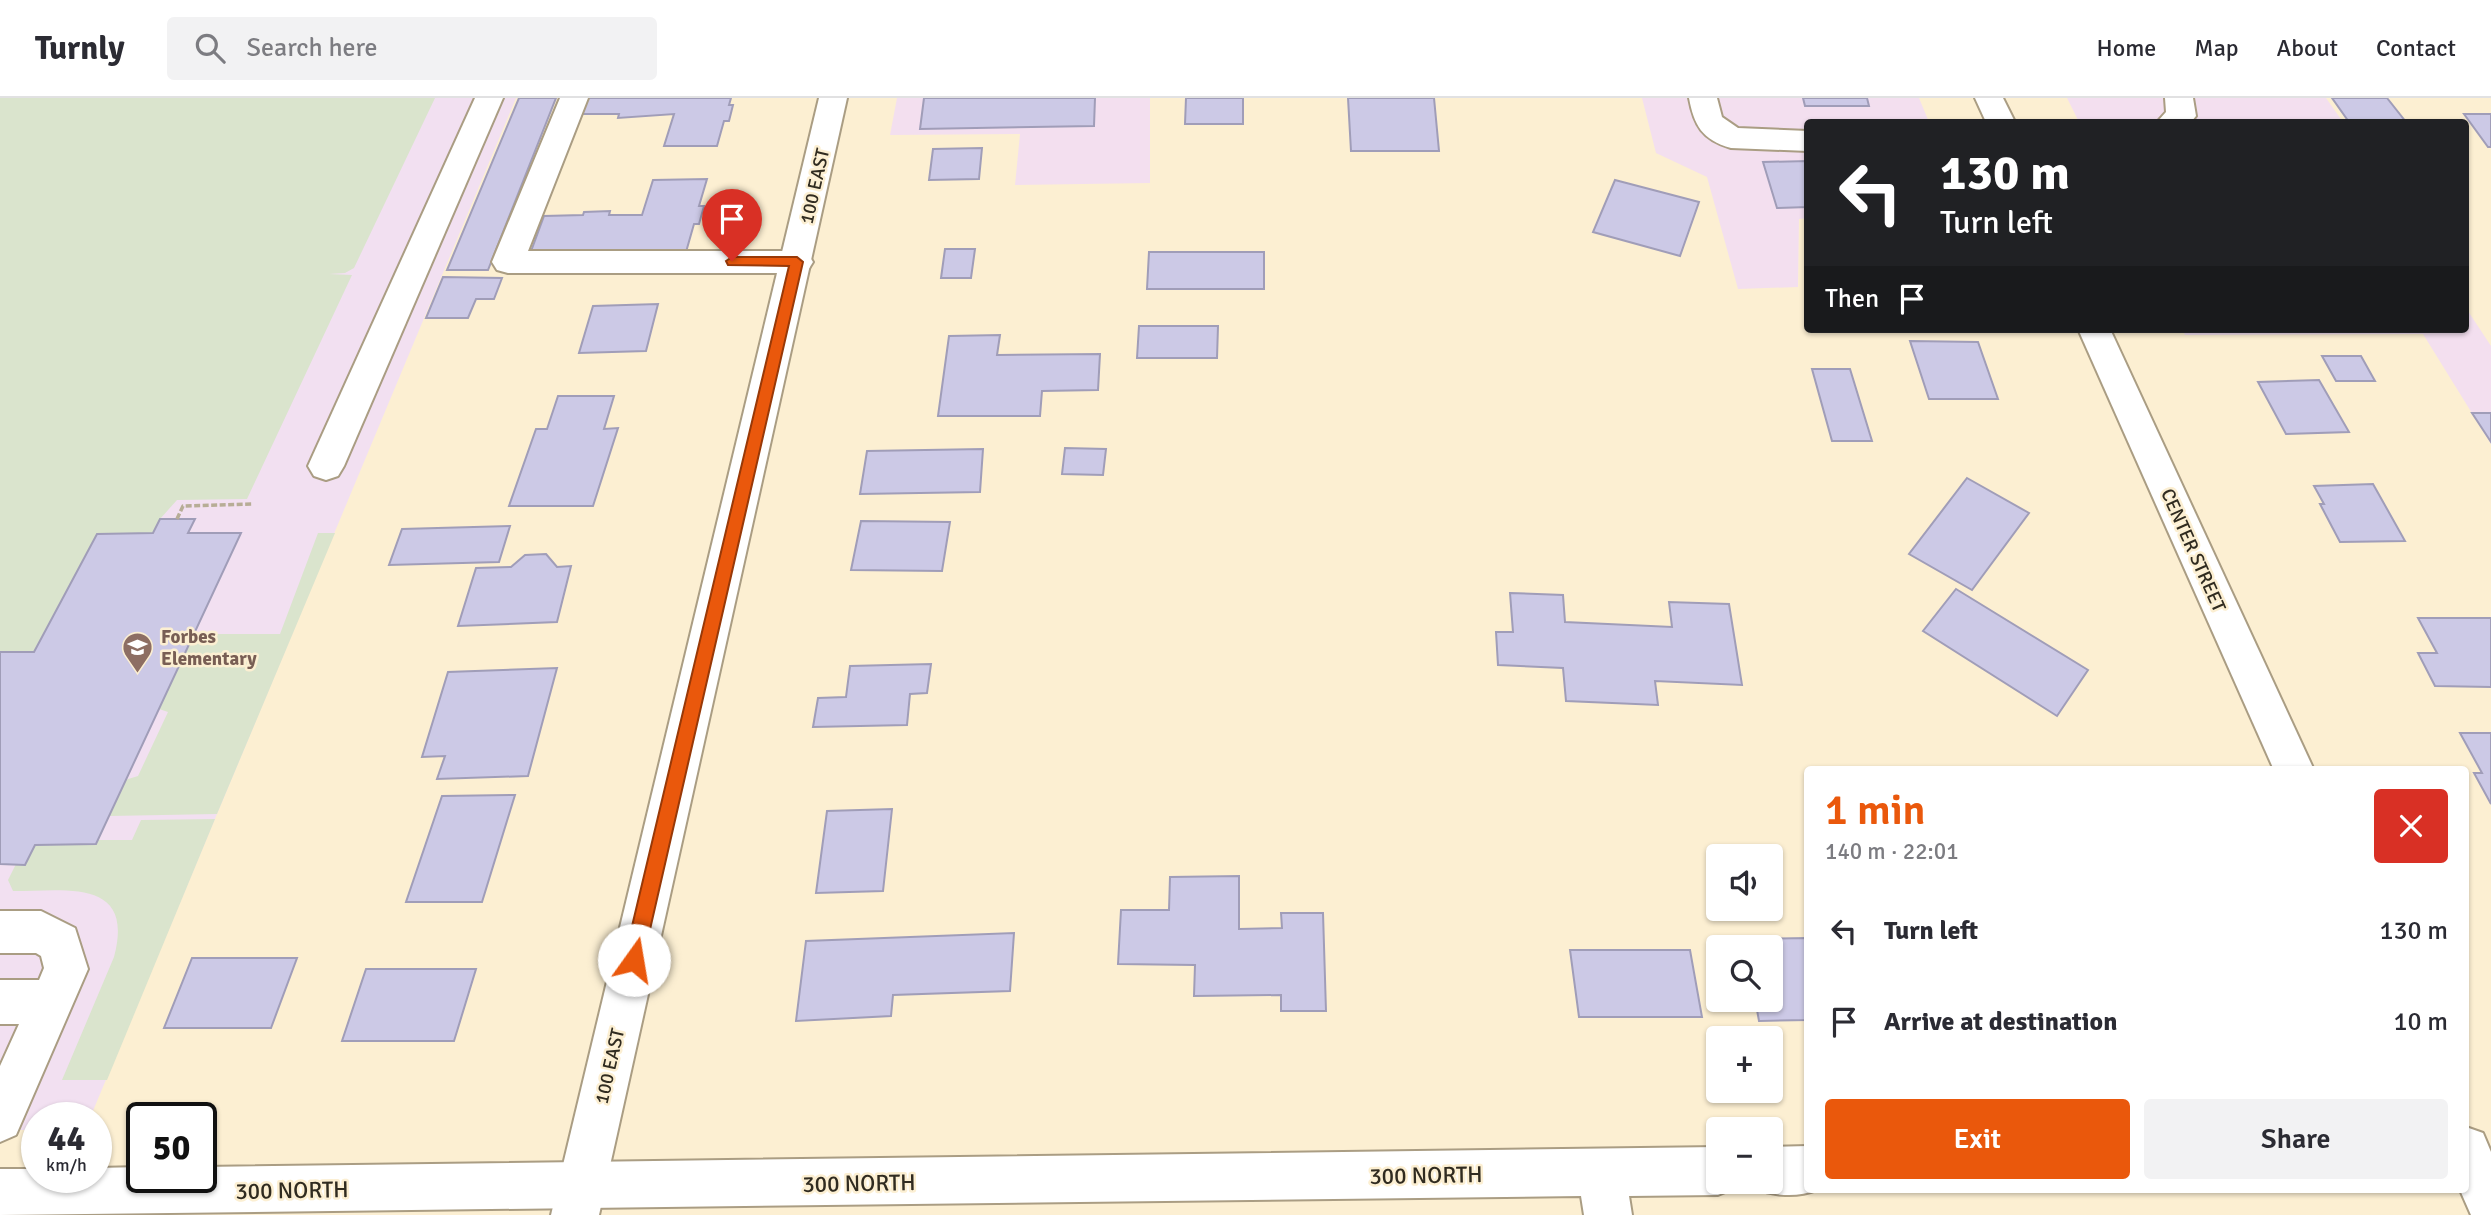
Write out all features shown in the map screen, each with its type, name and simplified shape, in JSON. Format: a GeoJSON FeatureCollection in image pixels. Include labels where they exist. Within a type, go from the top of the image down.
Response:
{"type":"FeatureCollection","features":[{"type":"Feature","properties":{"kind":"street"},"geometry":{"type":"LineString","coordinates":[[326,466],[489,98]]}},
{"type":"Feature","properties":{"kind":"street"},"geometry":{"type":"LineString","coordinates":[[574,98],[508,262],[797,262]]}},
{"type":"Feature","properties":{"kind":"street","name":"100 EAST"},"geometry":{"type":"LineString","coordinates":[[579,1201],[833,98]]}},
{"type":"Feature","properties":{"kind":"street"},"geometry":{"type":"LineString","coordinates":[[1703,98],[1708,121],[1731,138],[1804,141]]}},
{"type":"Feature","properties":{"kind":"street"},"geometry":{"type":"LineString","coordinates":[[1989,98],[1999,119]]}},
{"type":"Feature","properties":{"kind":"street"},"geometry":{"type":"LineString","coordinates":[[2176,119],[2181,116],[2179,98]]}},
{"type":"Feature","properties":{"kind":"street","name":"CENTER STREET"},"geometry":{"type":"LineString","coordinates":[[2096,333],[2292,766]]}},
{"type":"Feature","properties":{"kind":"street"},"geometry":{"type":"LineString","coordinates":[[0,932],[41,932],[60,943],[66,969],[0,1119]]}},
{"type":"Feature","properties":{"kind":"street"},"geometry":{"type":"LineString","coordinates":[[0,1002],[52,1002]]}},
{"type":"Feature","properties":{"kind":"street"},"geometry":{"type":"LineString","coordinates":[[2473,1159],[2491,1205]]}},
{"type":"Feature","properties":{"kind":"street"},"geometry":{"type":"LineString","coordinates":[[1783,1171],[1804,1170]]}},
{"type":"Feature","properties":{"kind":"street","name":"300 NORTH"},"geometry":{"type":"LineString","coordinates":[[0,1193],[579,1201],[1605,1194],[1706,1173]]}},
{"type":"Feature","properties":{"kind":"path"},"geometry":{"type":"LineString","coordinates":[[177,519],[183,506],[252,504]]}},
{"type":"Feature","properties":{"kind":"shaded area","name":"Forbes Elementary"},"geometry":{"type":"Polygon","coordinates":[[[0,98],[516,98],[97,1102],[21,1102],[21,1130],[0,1130],[0,98]]]}},
{"type":"Feature","properties":{"kind":"shaded area"},"geometry":{"type":"Polygon","coordinates":[[[897,98],[1150,98],[1150,183],[1015,185],[1020,134],[890,135],[897,98]]]}},
{"type":"Feature","properties":{"kind":"shaded area"},"geometry":{"type":"Polygon","coordinates":[[[1642,98],[1919,98],[1928,119],[1804,119],[1804,218],[1799,219],[1798,287],[1738,289],[1707,177],[1656,153],[1642,98]]]}},
{"type":"Feature","properties":{"kind":"shaded area"},"geometry":{"type":"Polygon","coordinates":[[[2067,98],[2326,98],[2341,119],[2078,119],[2067,98]]]}},
{"type":"Feature","properties":{"kind":"shaded area"},"geometry":{"type":"Polygon","coordinates":[[[2469,313],[2491,346],[2491,444],[2423,334],[2184,333],[2469,333],[2469,313]]]}},
{"type":"Feature","properties":{"kind":"green space"},"geometry":{"type":"Polygon","coordinates":[[[0,98],[435,98],[354,268],[345,273],[329,274],[352,275],[247,499],[177,500],[160,519],[153,533],[97,534],[34,652],[0,652],[0,98]]]}},
{"type":"Feature","properties":{"kind":"green space"},"geometry":{"type":"Polygon","coordinates":[[[318,533],[335,533],[217,814],[109,816],[125,780],[138,776],[168,712],[159,709],[194,634],[280,634],[318,533]]]}},
{"type":"Feature","properties":{"kind":"green space"},"geometry":{"type":"Polygon","coordinates":[[[215,819],[107,1080],[62,1080],[114,957],[118,931],[115,913],[106,901],[92,894],[55,890],[13,891],[8,880],[16,864],[25,864],[35,845],[132,840],[141,820],[215,819]]]}},
{"type":"Feature","properties":{"kind":"building"},"geometry":{"type":"Polygon","coordinates":[[[519,98],[556,98],[488,270],[447,270],[519,98]]]}},
{"type":"Feature","properties":{"kind":"building"},"geometry":{"type":"Polygon","coordinates":[[[588,98],[731,98],[729,105],[733,105],[729,121],[724,121],[717,146],[664,146],[674,114],[618,118],[619,114],[582,114],[588,98]]]}},
{"type":"Feature","properties":{"kind":"building"},"geometry":{"type":"Polygon","coordinates":[[[924,98],[1095,98],[1094,126],[920,129],[924,98]]]}},
{"type":"Feature","properties":{"kind":"building"},"geometry":{"type":"Polygon","coordinates":[[[1186,98],[1243,98],[1243,124],[1185,124],[1186,98]]]}},
{"type":"Feature","properties":{"kind":"building"},"geometry":{"type":"Polygon","coordinates":[[[1348,98],[1434,98],[1439,151],[1351,151],[1348,98]]]}},
{"type":"Feature","properties":{"kind":"building"},"geometry":{"type":"Polygon","coordinates":[[[1803,98],[1867,98],[1869,106],[1805,106],[1803,98]]]}},
{"type":"Feature","properties":{"kind":"building"},"geometry":{"type":"Polygon","coordinates":[[[2332,98],[2387,98],[2404,119],[2347,119],[2332,98]]]}},
{"type":"Feature","properties":{"kind":"building"},"geometry":{"type":"Polygon","coordinates":[[[2464,114],[2491,114],[2491,147],[2488,147],[2464,114]]]}},
{"type":"Feature","properties":{"kind":"building"},"geometry":{"type":"Polygon","coordinates":[[[982,148],[979,179],[929,180],[933,149],[982,148]]]}},
{"type":"Feature","properties":{"kind":"building"},"geometry":{"type":"Polygon","coordinates":[[[1804,161],[1804,207],[1777,208],[1763,162],[1804,161]]]}},
{"type":"Feature","properties":{"kind":"building"},"geometry":{"type":"Polygon","coordinates":[[[707,179],[699,206],[704,206],[699,224],[694,224],[686,252],[530,254],[544,216],[610,211],[609,215],[642,215],[653,180],[707,179]]]}},
{"type":"Feature","properties":{"kind":"building"},"geometry":{"type":"Polygon","coordinates":[[[1615,180],[1699,202],[1680,256],[1593,232],[1615,180]]]}},
{"type":"Feature","properties":{"kind":"building"},"geometry":{"type":"Polygon","coordinates":[[[945,249],[975,249],[971,278],[941,278],[945,249]]]}},
{"type":"Feature","properties":{"kind":"building"},"geometry":{"type":"Polygon","coordinates":[[[1149,252],[1264,252],[1264,289],[1147,289],[1149,252]]]}},
{"type":"Feature","properties":{"kind":"building"},"geometry":{"type":"Polygon","coordinates":[[[443,277],[502,278],[494,299],[476,299],[468,318],[426,318],[443,277]]]}},
{"type":"Feature","properties":{"kind":"building"},"geometry":{"type":"Polygon","coordinates":[[[658,304],[646,351],[579,353],[593,306],[658,304]]]}},
{"type":"Feature","properties":{"kind":"building"},"geometry":{"type":"Polygon","coordinates":[[[1139,326],[1218,326],[1217,358],[1137,358],[1139,326]]]}},
{"type":"Feature","properties":{"kind":"building"},"geometry":{"type":"Polygon","coordinates":[[[1000,335],[997,355],[1100,354],[1098,390],[1042,391],[1040,416],[938,416],[949,336],[1000,335]]]}},
{"type":"Feature","properties":{"kind":"building"},"geometry":{"type":"Polygon","coordinates":[[[1910,341],[1978,342],[1998,399],[1929,399],[1910,341]]]}},
{"type":"Feature","properties":{"kind":"building"},"geometry":{"type":"Polygon","coordinates":[[[2322,356],[2361,356],[2375,381],[2336,381],[2322,356]]]}},
{"type":"Feature","properties":{"kind":"building"},"geometry":{"type":"Polygon","coordinates":[[[1812,369],[1850,369],[1872,441],[1832,441],[1812,369]]]}},
{"type":"Feature","properties":{"kind":"building"},"geometry":{"type":"Polygon","coordinates":[[[2319,380],[2349,432],[2286,434],[2258,382],[2319,380]]]}},
{"type":"Feature","properties":{"kind":"building"},"geometry":{"type":"Polygon","coordinates":[[[558,396],[614,396],[604,429],[618,428],[593,506],[509,506],[536,429],[547,429],[558,396]]]}},
{"type":"Feature","properties":{"kind":"building"},"geometry":{"type":"Polygon","coordinates":[[[2472,413],[2491,413],[2491,442],[2472,413]]]}},
{"type":"Feature","properties":{"kind":"building"},"geometry":{"type":"Polygon","coordinates":[[[1065,448],[1106,449],[1103,475],[1062,474],[1065,448]]]}},
{"type":"Feature","properties":{"kind":"building"},"geometry":{"type":"Polygon","coordinates":[[[983,449],[980,492],[860,494],[867,451],[983,449]]]}},
{"type":"Feature","properties":{"kind":"building"},"geometry":{"type":"Polygon","coordinates":[[[1967,478],[2029,513],[1972,590],[1909,554],[1967,478]]]}},
{"type":"Feature","properties":{"kind":"building"},"geometry":{"type":"Polygon","coordinates":[[[2373,484],[2405,541],[2340,542],[2320,504],[2324,504],[2314,486],[2373,484]]]}},
{"type":"Feature","properties":{"kind":"building"},"geometry":{"type":"Polygon","coordinates":[[[160,519],[195,519],[188,533],[241,533],[96,844],[35,845],[25,865],[0,864],[0,652],[34,652],[97,534],[153,533],[160,519]]]}},
{"type":"Feature","properties":{"kind":"building"},"geometry":{"type":"Polygon","coordinates":[[[861,521],[950,522],[942,571],[851,570],[861,521]]]}},
{"type":"Feature","properties":{"kind":"building"},"geometry":{"type":"Polygon","coordinates":[[[510,526],[499,562],[389,565],[402,529],[510,526]]]}},
{"type":"Feature","properties":{"kind":"building"},"geometry":{"type":"Polygon","coordinates":[[[546,554],[557,567],[571,566],[557,622],[458,626],[476,568],[511,567],[525,555],[546,554]]]}},
{"type":"Feature","properties":{"kind":"building"},"geometry":{"type":"Polygon","coordinates":[[[1956,589],[2088,670],[2057,716],[1923,631],[1956,589]]]}},
{"type":"Feature","properties":{"kind":"building"},"geometry":{"type":"Polygon","coordinates":[[[1510,593],[1563,595],[1565,622],[1672,627],[1669,602],[1729,604],[1742,685],[1655,681],[1658,705],[1566,701],[1563,668],[1498,665],[1496,632],[1513,632],[1510,593]]]}},
{"type":"Feature","properties":{"kind":"building"},"geometry":{"type":"Polygon","coordinates":[[[2418,618],[2491,618],[2491,687],[2435,686],[2418,653],[2437,653],[2418,618]]]}},
{"type":"Feature","properties":{"kind":"building"},"geometry":{"type":"Polygon","coordinates":[[[931,664],[927,693],[910,694],[907,725],[813,727],[818,698],[846,697],[850,666],[931,664]]]}},
{"type":"Feature","properties":{"kind":"building"},"geometry":{"type":"Polygon","coordinates":[[[557,668],[528,776],[437,779],[445,756],[422,757],[448,672],[557,668]]]}},
{"type":"Feature","properties":{"kind":"building"},"geometry":{"type":"Polygon","coordinates":[[[2460,733],[2491,733],[2491,804],[2474,773],[2482,773],[2460,733]]]}},
{"type":"Feature","properties":{"kind":"building"},"geometry":{"type":"Polygon","coordinates":[[[515,795],[482,902],[406,902],[442,796],[515,795]]]}},
{"type":"Feature","properties":{"kind":"building"},"geometry":{"type":"Polygon","coordinates":[[[892,809],[883,891],[816,893],[827,811],[892,809]]]}},
{"type":"Feature","properties":{"kind":"building"},"geometry":{"type":"Polygon","coordinates":[[[1239,876],[1239,929],[1282,928],[1281,913],[1323,913],[1326,1011],[1281,1011],[1281,995],[1194,996],[1195,965],[1118,964],[1121,910],[1169,910],[1170,877],[1239,876]]]}},
{"type":"Feature","properties":{"kind":"building"},"geometry":{"type":"Polygon","coordinates":[[[1014,933],[1010,991],[893,995],[891,1016],[796,1021],[806,941],[1014,933]]]}},
{"type":"Feature","properties":{"kind":"building"},"geometry":{"type":"Polygon","coordinates":[[[1783,938],[1804,938],[1804,1020],[1759,1021],[1757,1012],[1783,1012],[1783,938]]]}},
{"type":"Feature","properties":{"kind":"building"},"geometry":{"type":"Polygon","coordinates":[[[1570,950],[1690,950],[1702,1017],[1579,1017],[1570,950]]]}},
{"type":"Feature","properties":{"kind":"building"},"geometry":{"type":"Polygon","coordinates":[[[192,958],[297,958],[271,1028],[164,1028],[192,958]]]}},
{"type":"Feature","properties":{"kind":"building"},"geometry":{"type":"Polygon","coordinates":[[[366,969],[476,969],[454,1041],[342,1041],[366,969]]]}},
{"type":"Feature","properties":{"kind":"place","name":"Forbes Elementary"},"geometry":{"type":"Point","coordinates":[138,674]}},
{"type":"Feature","properties":{"kind":"route"},"geometry":{"type":"LineString","coordinates":[[634,960],[797,262],[732,261]]}}]}
